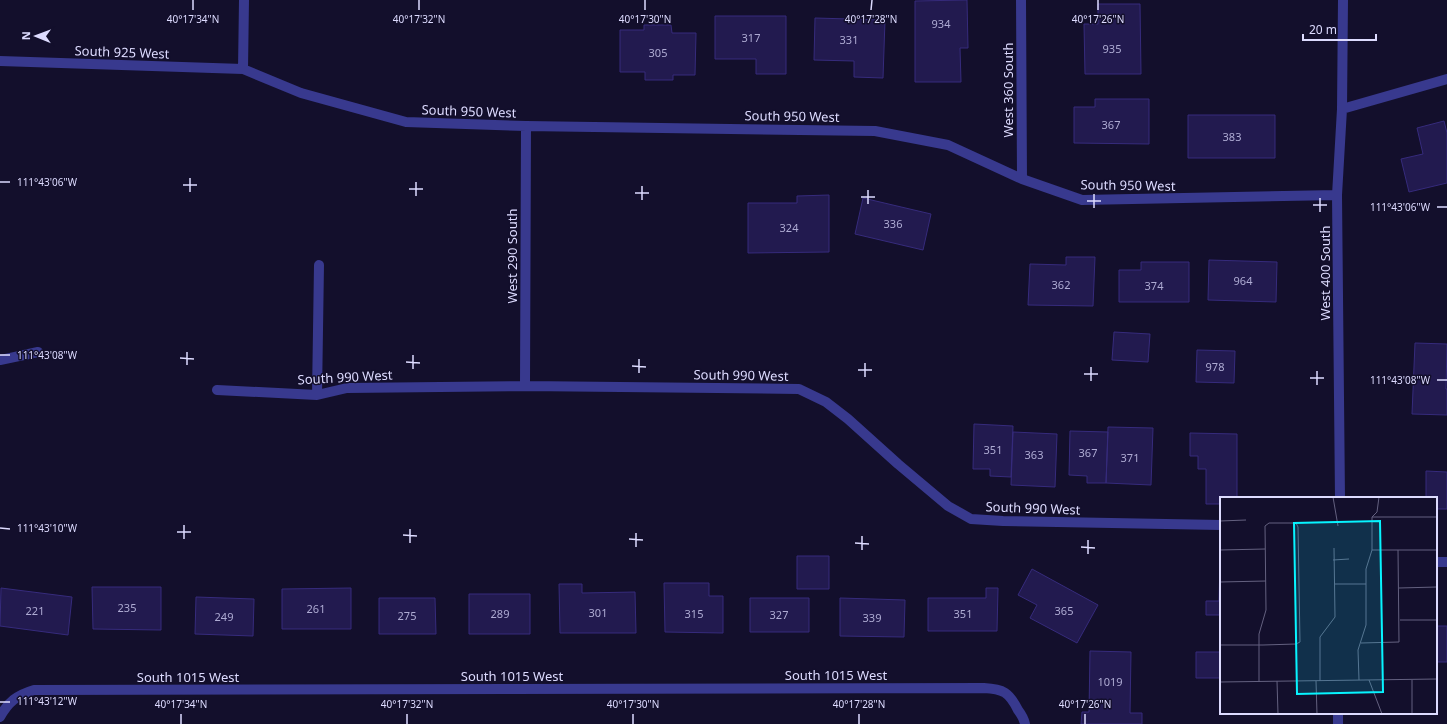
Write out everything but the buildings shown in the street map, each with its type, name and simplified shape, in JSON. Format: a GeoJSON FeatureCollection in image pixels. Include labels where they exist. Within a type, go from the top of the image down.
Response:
{"type":"FeatureCollection","features":[{"type":"Feature","properties":{"kind":"street"},"geometry":{"type":"LineString","coordinates":[[243,69],[244,0]]}},
{"type":"Feature","properties":{"kind":"street","name":"West 360 South"},"geometry":{"type":"LineString","coordinates":[[1021,0],[1022,179]]}},
{"type":"Feature","properties":{"kind":"street","name":"West 400 South"},"geometry":{"type":"LineString","coordinates":[[1340,497],[1337,195],[1342,109],[1342,0]]}},
{"type":"Feature","properties":{"kind":"street","name":"South 925 West"},"geometry":{"type":"LineString","coordinates":[[0,61],[243,69]]}},
{"type":"Feature","properties":{"kind":"street","name":"South 950 West"},"geometry":{"type":"LineString","coordinates":[[243,69],[301,93],[406,122],[526,126],[875,130],[948,145],[1022,179],[1082,200],[1337,195]]}},
{"type":"Feature","properties":{"kind":"street"},"geometry":{"type":"LineString","coordinates":[[1342,109],[1447,79]]}},
{"type":"Feature","properties":{"kind":"street","name":"West 290 South"},"geometry":{"type":"LineString","coordinates":[[525,386],[526,126]]}},
{"type":"Feature","properties":{"kind":"street"},"geometry":{"type":"LineString","coordinates":[[317,395],[319,264]]}},
{"type":"Feature","properties":{"kind":"street"},"geometry":{"type":"LineString","coordinates":[[0,360],[38,352]]}},
{"type":"Feature","properties":{"kind":"street","name":"South 990 West"},"geometry":{"type":"LineString","coordinates":[[217,390],[317,395],[347,388],[525,386],[799,388],[826,402],[848,419],[948,506],[970,519],[1003,522],[1220,525]]}},
{"type":"Feature","properties":{"kind":"street","name":"South 1015 West"},"geometry":{"type":"LineString","coordinates":[[0,717],[4,709],[12,700],[22,694],[34,690],[996,688],[1007,693],[1012,698],[1025,724]]}}]}
